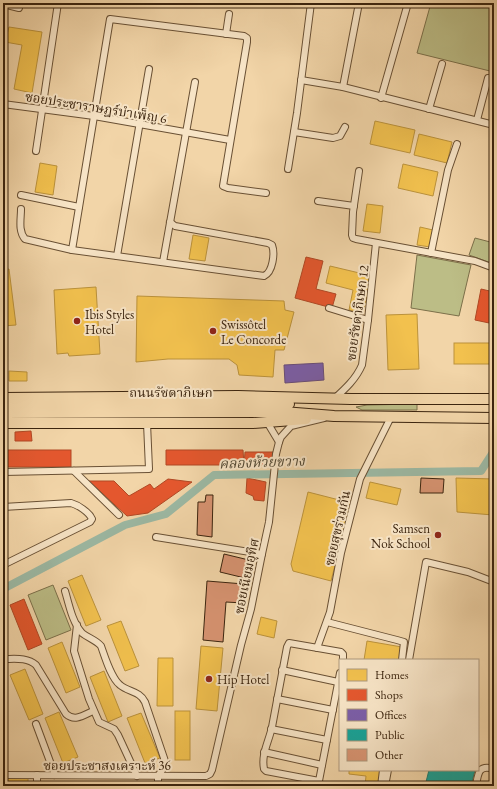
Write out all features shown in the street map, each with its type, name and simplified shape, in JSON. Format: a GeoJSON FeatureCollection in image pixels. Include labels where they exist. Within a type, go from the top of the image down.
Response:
{"type":"FeatureCollection","features":[{"type":"Feature","properties":{"kind":"main road","name":"ถนนรัชดาภิเษก"},"geometry":{"type":"LineString","coordinates":[[3,398],[238,396],[336,399],[494,399]]}},
{"type":"Feature","properties":{"kind":"main road","name":"ถนนรัชดาภิเษก"},"geometry":{"type":"LineString","coordinates":[[3,405],[282,404],[336,399]]}},
{"type":"Feature","properties":{"kind":"main road","name":"ถนนรัชดาภิเษก"},"geometry":{"type":"LineString","coordinates":[[3,413],[282,412],[334,416],[494,418]]}},
{"type":"Feature","properties":{"kind":"main road","name":"ถนนรัชดาภิเษก"},"geometry":{"type":"LineString","coordinates":[[3,422],[267,422],[334,416]]}},
{"type":"Feature","properties":{"kind":"street"},"geometry":{"type":"LineString","coordinates":[[36,151],[58,3]]}},
{"type":"Feature","properties":{"kind":"street"},"geometry":{"type":"LineString","coordinates":[[288,169],[311,3]]}},
{"type":"Feature","properties":{"kind":"street"},"geometry":{"type":"LineString","coordinates":[[343,88],[359,3]]}},
{"type":"Feature","properties":{"kind":"street"},"geometry":{"type":"LineString","coordinates":[[381,98],[408,3]]}},
{"type":"Feature","properties":{"kind":"street"},"geometry":{"type":"LineString","coordinates":[[3,4],[19,8]]}},
{"type":"Feature","properties":{"kind":"street"},"geometry":{"type":"LineString","coordinates":[[226,34],[229,14]]}},
{"type":"Feature","properties":{"kind":"street"},"geometry":{"type":"LineString","coordinates":[[72,250],[110,19],[244,36],[246,38],[247,42],[223,186],[266,193]]}},
{"type":"Feature","properties":{"kind":"street"},"geometry":{"type":"LineString","coordinates":[[429,109],[442,64]]}},
{"type":"Feature","properties":{"kind":"street"},"geometry":{"type":"LineString","coordinates":[[117,256],[149,69]]}},
{"type":"Feature","properties":{"kind":"street"},"geometry":{"type":"LineString","coordinates":[[477,120],[488,78]]}},
{"type":"Feature","properties":{"kind":"street"},"geometry":{"type":"LineString","coordinates":[[301,80],[343,88],[494,125]]}},
{"type":"Feature","properties":{"kind":"street"},"geometry":{"type":"LineString","coordinates":[[163,262],[195,82]]}},
{"type":"Feature","properties":{"kind":"street","name":"ซอยประชาราษฎร์บำเพ็ญ 6"},"geometry":{"type":"LineString","coordinates":[[3,104],[43,108],[94,116],[230,140]]}},
{"type":"Feature","properties":{"kind":"street"},"geometry":{"type":"LineString","coordinates":[[294,132],[333,138],[340,136],[345,127]]}},
{"type":"Feature","properties":{"kind":"street"},"geometry":{"type":"LineString","coordinates":[[431,253],[448,170],[458,144]]}},
{"type":"Feature","properties":{"kind":"street"},"geometry":{"type":"LineString","coordinates":[[359,171],[354,206],[353,238],[356,240],[475,261],[494,268]]}},
{"type":"Feature","properties":{"kind":"street"},"geometry":{"type":"LineString","coordinates":[[21,195],[79,207]]}},
{"type":"Feature","properties":{"kind":"street"},"geometry":{"type":"LineString","coordinates":[[318,201],[354,206]]}},
{"type":"Feature","properties":{"kind":"street"},"geometry":{"type":"LineString","coordinates":[[22,209],[21,229],[25,239],[72,250],[264,276],[270,271],[274,249],[272,244],[175,226],[170,222]]}},
{"type":"Feature","properties":{"kind":"street","name":"ซอยรัชดาภิเษก 12"},"geometry":{"type":"LineString","coordinates":[[336,399],[353,380],[362,365],[376,243]]}},
{"type":"Feature","properties":{"kind":"street"},"geometry":{"type":"LineString","coordinates":[[329,308],[368,320]]}},
{"type":"Feature","properties":{"kind":"street","name":"ซอยเนียมอุทิศ"},"geometry":{"type":"LineString","coordinates":[[210,774],[251,609],[269,522],[275,463],[281,436],[291,426],[334,416]]}},
{"type":"Feature","properties":{"kind":"street","name":"ซอยสุขร่วมกัน"},"geometry":{"type":"LineString","coordinates":[[317,648],[330,612],[341,553],[360,479],[391,417]]}},
{"type":"Feature","properties":{"kind":"street"},"geometry":{"type":"LineString","coordinates":[[267,422],[279,442]]}},
{"type":"Feature","properties":{"kind":"street"},"geometry":{"type":"LineString","coordinates":[[3,472],[149,470],[147,423]]}},
{"type":"Feature","properties":{"kind":"street"},"geometry":{"type":"LineString","coordinates":[[74,472],[118,515]]}},
{"type":"Feature","properties":{"kind":"street"},"geometry":{"type":"LineString","coordinates":[[3,506],[71,503],[76,505],[92,519],[90,522],[3,564]]}},
{"type":"Feature","properties":{"kind":"street"},"geometry":{"type":"LineString","coordinates":[[156,537],[262,554]]}},
{"type":"Feature","properties":{"kind":"street"},"geometry":{"type":"LineString","coordinates":[[409,659],[426,562],[468,572],[494,582]]}},
{"type":"Feature","properties":{"kind":"street"},"geometry":{"type":"LineString","coordinates":[[65,591],[77,625],[84,635],[98,642],[101,646],[115,681],[121,686],[143,697],[166,761],[165,766],[158,776],[158,786]]}},
{"type":"Feature","properties":{"kind":"street"},"geometry":{"type":"LineString","coordinates":[[327,622],[404,642],[402,659]]}},
{"type":"Feature","properties":{"kind":"street"},"geometry":{"type":"LineString","coordinates":[[77,625],[74,651],[93,711],[99,722],[114,729],[137,776]]}},
{"type":"Feature","properties":{"kind":"street"},"geometry":{"type":"LineString","coordinates":[[339,678],[318,783],[266,771],[263,766],[264,752],[271,729],[282,670],[289,643],[341,652],[343,654],[343,659]]}},
{"type":"Feature","properties":{"kind":"street"},"geometry":{"type":"LineString","coordinates":[[3,659],[21,659],[30,661],[36,665],[66,714],[70,718],[75,719],[93,711]]}},
{"type":"Feature","properties":{"kind":"street"},"geometry":{"type":"LineString","coordinates":[[282,670],[338,682]]}},
{"type":"Feature","properties":{"kind":"street"},"geometry":{"type":"LineString","coordinates":[[277,699],[333,710]]}},
{"type":"Feature","properties":{"kind":"street"},"geometry":{"type":"LineString","coordinates":[[36,724],[55,775]]}},
{"type":"Feature","properties":{"kind":"street"},"geometry":{"type":"LineString","coordinates":[[271,729],[327,740]]}},
{"type":"Feature","properties":{"kind":"street"},"geometry":{"type":"LineString","coordinates":[[264,752],[322,765]]}},
{"type":"Feature","properties":{"kind":"street"},"geometry":{"type":"LineString","coordinates":[[476,786],[479,771],[482,768],[488,767],[494,769]]}},
{"type":"Feature","properties":{"kind":"street"},"geometry":{"type":"LineString","coordinates":[[381,786],[383,771]]}},
{"type":"Feature","properties":{"kind":"street"},"geometry":{"type":"LineString","coordinates":[[385,786],[388,771]]}},
{"type":"Feature","properties":{"kind":"street","name":"ซอยประชาสงเคราะห์ 36"},"geometry":{"type":"LineString","coordinates":[[3,775],[206,776],[210,774]]}},
{"type":"Feature","properties":{"kind":"street"},"geometry":{"type":"LineString","coordinates":[[37,775],[37,786]]}},
{"type":"Feature","properties":{"kind":"green space"},"geometry":{"type":"Polygon","coordinates":[[[431,3],[494,3],[494,72],[417,53],[431,3]]]}},
{"type":"Feature","properties":{"kind":"green space"},"geometry":{"type":"Polygon","coordinates":[[[475,238],[494,243],[494,264],[469,255],[475,238]]]}},
{"type":"Feature","properties":{"kind":"green space"},"geometry":{"type":"Polygon","coordinates":[[[417,255],[471,265],[459,316],[411,308],[417,255]]]}},
{"type":"Feature","properties":{"kind":"green space"},"geometry":{"type":"Polygon","coordinates":[[[417,404],[417,410],[362,410],[356,407],[367,405],[417,404]]]}},
{"type":"Feature","properties":{"kind":"green space"},"geometry":{"type":"Polygon","coordinates":[[[53,585],[71,630],[46,640],[28,595],[53,585]]]}},
{"type":"Feature","properties":{"kind":"building: Homes"},"geometry":{"type":"Polygon","coordinates":[[[9,27],[42,32],[32,93],[14,89],[22,45],[5,42],[9,27]]]}},
{"type":"Feature","properties":{"kind":"building: Homes"},"geometry":{"type":"Polygon","coordinates":[[[375,121],[415,130],[410,153],[370,144],[375,121]]]}},
{"type":"Feature","properties":{"kind":"building: Homes"},"geometry":{"type":"Polygon","coordinates":[[[419,134],[452,142],[447,163],[414,155],[419,134]]]}},
{"type":"Feature","properties":{"kind":"building: Homes"},"geometry":{"type":"Polygon","coordinates":[[[40,163],[57,166],[53,195],[35,192],[40,163]]]}},
{"type":"Feature","properties":{"kind":"building: Homes"},"geometry":{"type":"Polygon","coordinates":[[[403,164],[438,172],[433,196],[398,188],[403,164]]]}},
{"type":"Feature","properties":{"kind":"building: Homes"},"geometry":{"type":"Polygon","coordinates":[[[367,204],[383,206],[380,233],[363,231],[367,204]]]}},
{"type":"Feature","properties":{"kind":"building: Homes"},"geometry":{"type":"Polygon","coordinates":[[[420,227],[433,230],[430,247],[417,245],[420,227]]]}},
{"type":"Feature","properties":{"kind":"building: Homes"},"geometry":{"type":"Polygon","coordinates":[[[193,235],[209,238],[205,261],[189,259],[193,235]]]}},
{"type":"Feature","properties":{"kind":"building: Homes"},"geometry":{"type":"Polygon","coordinates":[[[330,266],[372,276],[363,313],[349,310],[353,290],[326,283],[330,266]]]}},
{"type":"Feature","properties":{"kind":"building: Homes"},"geometry":{"type":"Polygon","coordinates":[[[9,269],[16,325],[3,326],[3,270],[9,269]]]}},
{"type":"Feature","properties":{"kind":"building: Homes","name":"Ibis Styles Hotel"},"geometry":{"type":"Polygon","coordinates":[[[96,287],[100,354],[69,356],[68,353],[57,354],[54,290],[96,287]]]}},
{"type":"Feature","properties":{"kind":"building: Homes","name":"Swissôtel Le Concorde"},"geometry":{"type":"Polygon","coordinates":[[[137,296],[284,301],[285,310],[294,312],[284,350],[275,350],[273,377],[239,375],[237,365],[229,359],[168,359],[136,362],[137,296]]]}},
{"type":"Feature","properties":{"kind":"building: Homes"},"geometry":{"type":"Polygon","coordinates":[[[417,314],[419,369],[388,370],[386,315],[417,314]]]}},
{"type":"Feature","properties":{"kind":"building: Homes"},"geometry":{"type":"Polygon","coordinates":[[[454,343],[494,343],[494,364],[454,364],[454,343]]]}},
{"type":"Feature","properties":{"kind":"building: Homes"},"geometry":{"type":"Polygon","coordinates":[[[9,371],[27,372],[27,381],[9,381],[9,371]]]}},
{"type":"Feature","properties":{"kind":"building: Homes"},"geometry":{"type":"Polygon","coordinates":[[[456,478],[494,479],[494,533],[491,532],[493,515],[457,512],[456,478]]]}},
{"type":"Feature","properties":{"kind":"building: Homes"},"geometry":{"type":"Polygon","coordinates":[[[370,482],[401,489],[397,505],[366,498],[370,482]]]}},
{"type":"Feature","properties":{"kind":"building: Homes"},"geometry":{"type":"Polygon","coordinates":[[[308,492],[351,503],[331,581],[293,571],[291,564],[308,492]]]}},
{"type":"Feature","properties":{"kind":"building: Homes"},"geometry":{"type":"Polygon","coordinates":[[[82,575],[101,620],[86,626],[68,581],[82,575]]]}},
{"type":"Feature","properties":{"kind":"building: Homes"},"geometry":{"type":"Polygon","coordinates":[[[261,617],[277,621],[274,638],[257,634],[261,617]]]}},
{"type":"Feature","properties":{"kind":"building: Homes"},"geometry":{"type":"Polygon","coordinates":[[[121,621],[139,666],[125,671],[107,626],[121,621]]]}},
{"type":"Feature","properties":{"kind":"building: Homes"},"geometry":{"type":"Polygon","coordinates":[[[367,641],[402,647],[400,659],[364,659],[367,641]]]}},
{"type":"Feature","properties":{"kind":"building: Homes"},"geometry":{"type":"Polygon","coordinates":[[[62,642],[80,687],[66,693],[48,648],[62,642]]]}},
{"type":"Feature","properties":{"kind":"building: Homes","name":"Hip Hotel"},"geometry":{"type":"Polygon","coordinates":[[[201,646],[223,648],[217,711],[196,709],[201,646]]]}},
{"type":"Feature","properties":{"kind":"building: Homes"},"geometry":{"type":"Polygon","coordinates":[[[158,658],[173,658],[173,706],[157,706],[158,658]]]}},
{"type":"Feature","properties":{"kind":"building: Homes"},"geometry":{"type":"Polygon","coordinates":[[[25,669],[43,714],[29,720],[10,675],[25,669]]]}},
{"type":"Feature","properties":{"kind":"building: Homes"},"geometry":{"type":"Polygon","coordinates":[[[104,671],[122,716],[108,722],[90,677],[104,671]]]}},
{"type":"Feature","properties":{"kind":"building: Homes"},"geometry":{"type":"Polygon","coordinates":[[[175,711],[190,711],[190,760],[175,760],[175,711]]]}},
{"type":"Feature","properties":{"kind":"building: Homes"},"geometry":{"type":"Polygon","coordinates":[[[59,712],[78,757],[63,763],[45,718],[59,712]]]}},
{"type":"Feature","properties":{"kind":"building: Homes"},"geometry":{"type":"Polygon","coordinates":[[[141,713],[160,758],[145,763],[127,718],[141,713]]]}},
{"type":"Feature","properties":{"kind":"building: Homes"},"geometry":{"type":"Polygon","coordinates":[[[349,771],[380,771],[379,786],[365,786],[366,776],[349,774],[349,771]]]}},
{"type":"Feature","properties":{"kind":"building: Homes"},"geometry":{"type":"Polygon","coordinates":[[[3,777],[28,777],[28,786],[3,786],[3,777]]]}},
{"type":"Feature","properties":{"kind":"building: Shops"},"geometry":{"type":"Polygon","coordinates":[[[306,257],[323,261],[316,289],[336,294],[332,308],[295,298],[306,257]]]}},
{"type":"Feature","properties":{"kind":"building: Shops"},"geometry":{"type":"Polygon","coordinates":[[[481,289],[494,292],[494,324],[475,320],[481,289]]]}},
{"type":"Feature","properties":{"kind":"building: Shops"},"geometry":{"type":"Polygon","coordinates":[[[31,431],[32,441],[15,441],[15,432],[31,431]]]}},
{"type":"Feature","properties":{"kind":"building: Shops"},"geometry":{"type":"Polygon","coordinates":[[[3,450],[71,450],[71,467],[3,467],[3,450]]]}},
{"type":"Feature","properties":{"kind":"building: Shops"},"geometry":{"type":"Polygon","coordinates":[[[166,450],[243,450],[244,465],[166,465],[166,450]]]}},
{"type":"Feature","properties":{"kind":"building: Shops"},"geometry":{"type":"Polygon","coordinates":[[[245,452],[273,452],[273,465],[244,465],[245,452]]]}},
{"type":"Feature","properties":{"kind":"building: Shops"},"geometry":{"type":"Polygon","coordinates":[[[247,478],[266,482],[264,501],[254,500],[253,496],[246,493],[247,478]]]}},
{"type":"Feature","properties":{"kind":"building: Shops"},"geometry":{"type":"Polygon","coordinates":[[[168,479],[192,482],[148,513],[127,516],[89,481],[114,481],[129,496],[150,484],[154,489],[168,479]]]}},
{"type":"Feature","properties":{"kind":"building: Shops"},"geometry":{"type":"Polygon","coordinates":[[[24,599],[42,644],[28,650],[10,605],[24,599]]]}},
{"type":"Feature","properties":{"kind":"building: Offices"},"geometry":{"type":"Polygon","coordinates":[[[323,363],[324,380],[285,383],[284,365],[323,363]]]}},
{"type":"Feature","properties":{"kind":"building: Public"},"geometry":{"type":"Polygon","coordinates":[[[429,771],[475,771],[471,786],[425,786],[429,771]]]}},
{"type":"Feature","properties":{"kind":"building: Other"},"geometry":{"type":"Polygon","coordinates":[[[421,478],[444,479],[443,493],[420,493],[421,478]]]}},
{"type":"Feature","properties":{"kind":"building: Other"},"geometry":{"type":"Polygon","coordinates":[[[206,495],[213,495],[212,537],[197,535],[198,502],[205,502],[206,495]]]}},
{"type":"Feature","properties":{"kind":"building: Other"},"geometry":{"type":"Polygon","coordinates":[[[224,554],[253,561],[249,579],[220,572],[224,554]]]}},
{"type":"Feature","properties":{"kind":"building: Other"},"geometry":{"type":"Polygon","coordinates":[[[207,581],[244,584],[243,603],[226,602],[223,642],[203,640],[207,581]]]}},
{"type":"Feature","properties":{"kind":"waterway","name":"คลองห้วยขวาง"},"geometry":{"type":"LineString","coordinates":[[3,589],[125,525],[166,514],[214,475],[481,471],[494,451]]}},
{"type":"Feature","properties":{"kind":"place","name":"Ibis Styles Hotel"},"geometry":{"type":"Point","coordinates":[77,321]}},
{"type":"Feature","properties":{"kind":"place","name":"Swissôtel Le Concorde"},"geometry":{"type":"Point","coordinates":[213,331]}},
{"type":"Feature","properties":{"kind":"place","name":"Samsen Nok School"},"geometry":{"type":"Point","coordinates":[438,535]}},
{"type":"Feature","properties":{"kind":"place","name":"Hip Hotel"},"geometry":{"type":"Point","coordinates":[209,679]}}]}
